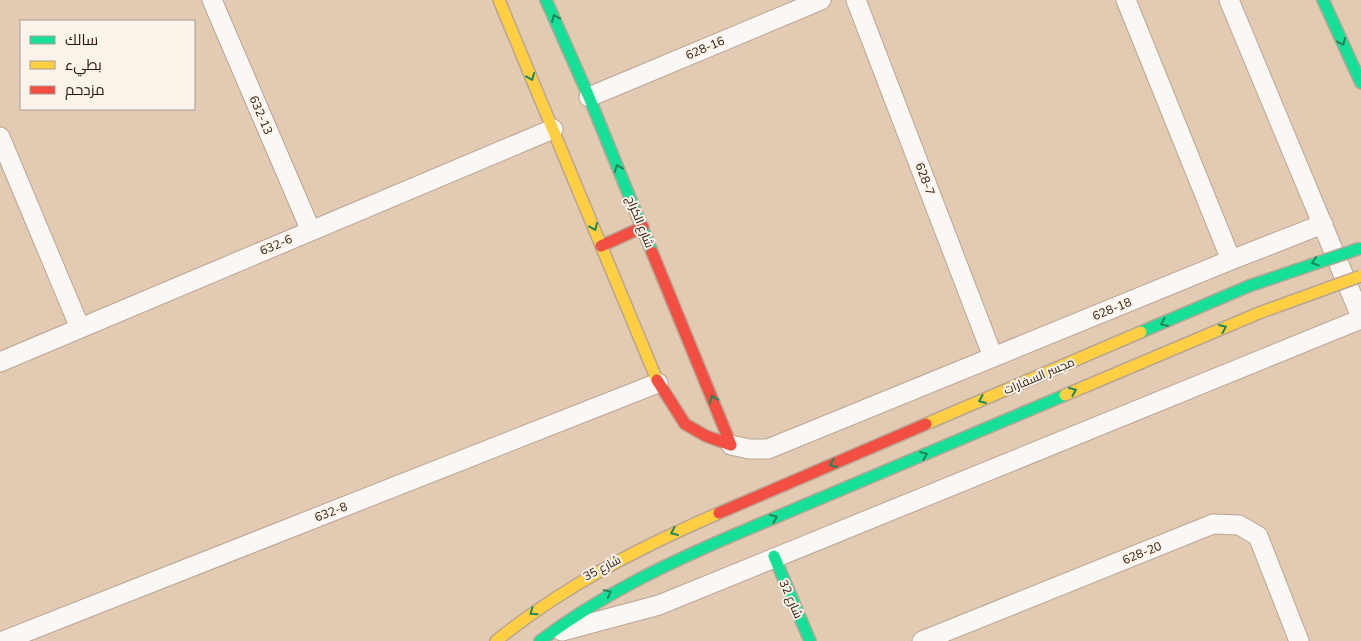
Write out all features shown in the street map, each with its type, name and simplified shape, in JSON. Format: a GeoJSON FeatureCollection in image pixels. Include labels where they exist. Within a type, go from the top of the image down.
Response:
{"type":"FeatureCollection","features":[{"type":"Feature","properties":{"kind":"main road"},"geometry":{"type":"LineString","coordinates":[[499,0],[658,383],[685,424],[706,436],[731,445]]}},
{"type":"Feature","properties":{"kind":"main road","name":"شارع الكراج"},"geometry":{"type":"LineString","coordinates":[[546,0],[589,97],[731,445]]}},
{"type":"Feature","properties":{"kind":"main road"},"geometry":{"type":"LineString","coordinates":[[1323,0],[1361,83]]}},
{"type":"Feature","properties":{"kind":"main road"},"geometry":{"type":"LineString","coordinates":[[601,246],[643,228]]}},
{"type":"Feature","properties":{"kind":"main road","name":"مجسر السفارات"},"geometry":{"type":"LineString","coordinates":[[719,513],[1249,286],[1361,248]]}},
{"type":"Feature","properties":{"kind":"main road","name":"شارع 35"},"geometry":{"type":"LineString","coordinates":[[544,638],[595,600],[659,567],[1259,313],[1361,276]]}},
{"type":"Feature","properties":{"kind":"main road","name":"شارع 35"},"geometry":{"type":"LineString","coordinates":[[496,641],[516,624],[576,582],[652,541],[719,513]]}},
{"type":"Feature","properties":{"kind":"main road","name":"شارع 32"},"geometry":{"type":"LineString","coordinates":[[774,556],[810,641]]}},
{"type":"Feature","properties":{"kind":"street","name":"632-13"},"geometry":{"type":"LineString","coordinates":[[212,0],[311,231]]}},
{"type":"Feature","properties":{"kind":"street","name":"628-16"},"geometry":{"type":"LineString","coordinates":[[589,97],[821,0]]}},
{"type":"Feature","properties":{"kind":"street","name":"628-7"},"geometry":{"type":"LineString","coordinates":[[856,0],[993,357]]}},
{"type":"Feature","properties":{"kind":"street"},"geometry":{"type":"LineString","coordinates":[[1126,0],[1231,260]]}},
{"type":"Feature","properties":{"kind":"street"},"geometry":{"type":"LineString","coordinates":[[544,638],[659,605],[774,556],[1361,318],[1324,224],[1229,0]]}},
{"type":"Feature","properties":{"kind":"street","name":"632-6"},"geometry":{"type":"LineString","coordinates":[[0,362],[552,129]]}},
{"type":"Feature","properties":{"kind":"street"},"geometry":{"type":"LineString","coordinates":[[0,137],[80,328]]}},
{"type":"Feature","properties":{"kind":"street","name":"628-18"},"geometry":{"type":"LineString","coordinates":[[731,445],[749,449],[768,449],[1231,260],[1324,224]]}},
{"type":"Feature","properties":{"kind":"street","name":"632-8"},"geometry":{"type":"LineString","coordinates":[[3,641],[658,383]]}},
{"type":"Feature","properties":{"kind":"street","name":"628-20"},"geometry":{"type":"LineString","coordinates":[[922,641],[1214,524],[1230,524],[1238,525],[1258,536],[1299,641]]}},
{"type":"Feature","properties":{"kind":"traffic: fast"},"geometry":{"type":"LineString","coordinates":[[546,0],[589,97],[652,252]]}},
{"type":"Feature","properties":{"kind":"traffic: fast"},"geometry":{"type":"LineString","coordinates":[[1323,0],[1361,83]]}},
{"type":"Feature","properties":{"kind":"traffic: fast"},"geometry":{"type":"LineString","coordinates":[[1141,332],[1249,286],[1361,248]]}},
{"type":"Feature","properties":{"kind":"traffic: fast"},"geometry":{"type":"LineString","coordinates":[[729,537],[1065,395]]}},
{"type":"Feature","properties":{"kind":"traffic: fast"},"geometry":{"type":"LineString","coordinates":[[540,641],[585,610],[631,583],[729,537]]}},
{"type":"Feature","properties":{"kind":"traffic: fast"},"geometry":{"type":"LineString","coordinates":[[774,556],[810,641]]}},
{"type":"Feature","properties":{"kind":"traffic: slow"},"geometry":{"type":"LineString","coordinates":[[499,0],[657,380]]}},
{"type":"Feature","properties":{"kind":"traffic: slow"},"geometry":{"type":"LineString","coordinates":[[1065,395],[1259,313],[1361,276]]}},
{"type":"Feature","properties":{"kind":"traffic: slow"},"geometry":{"type":"LineString","coordinates":[[926,424],[1141,332]]}},
{"type":"Feature","properties":{"kind":"traffic: slow"},"geometry":{"type":"LineString","coordinates":[[496,641],[522,621],[575,586],[631,554],[719,513]]}},
{"type":"Feature","properties":{"kind":"traffic: jam"},"geometry":{"type":"LineString","coordinates":[[601,246],[643,227]]}},
{"type":"Feature","properties":{"kind":"traffic: jam"},"geometry":{"type":"LineString","coordinates":[[652,252],[731,445]]}},
{"type":"Feature","properties":{"kind":"traffic: jam"},"geometry":{"type":"LineString","coordinates":[[657,380],[685,424],[706,436],[731,445]]}},
{"type":"Feature","properties":{"kind":"traffic: jam"},"geometry":{"type":"LineString","coordinates":[[719,513],[926,424]]}}]}
